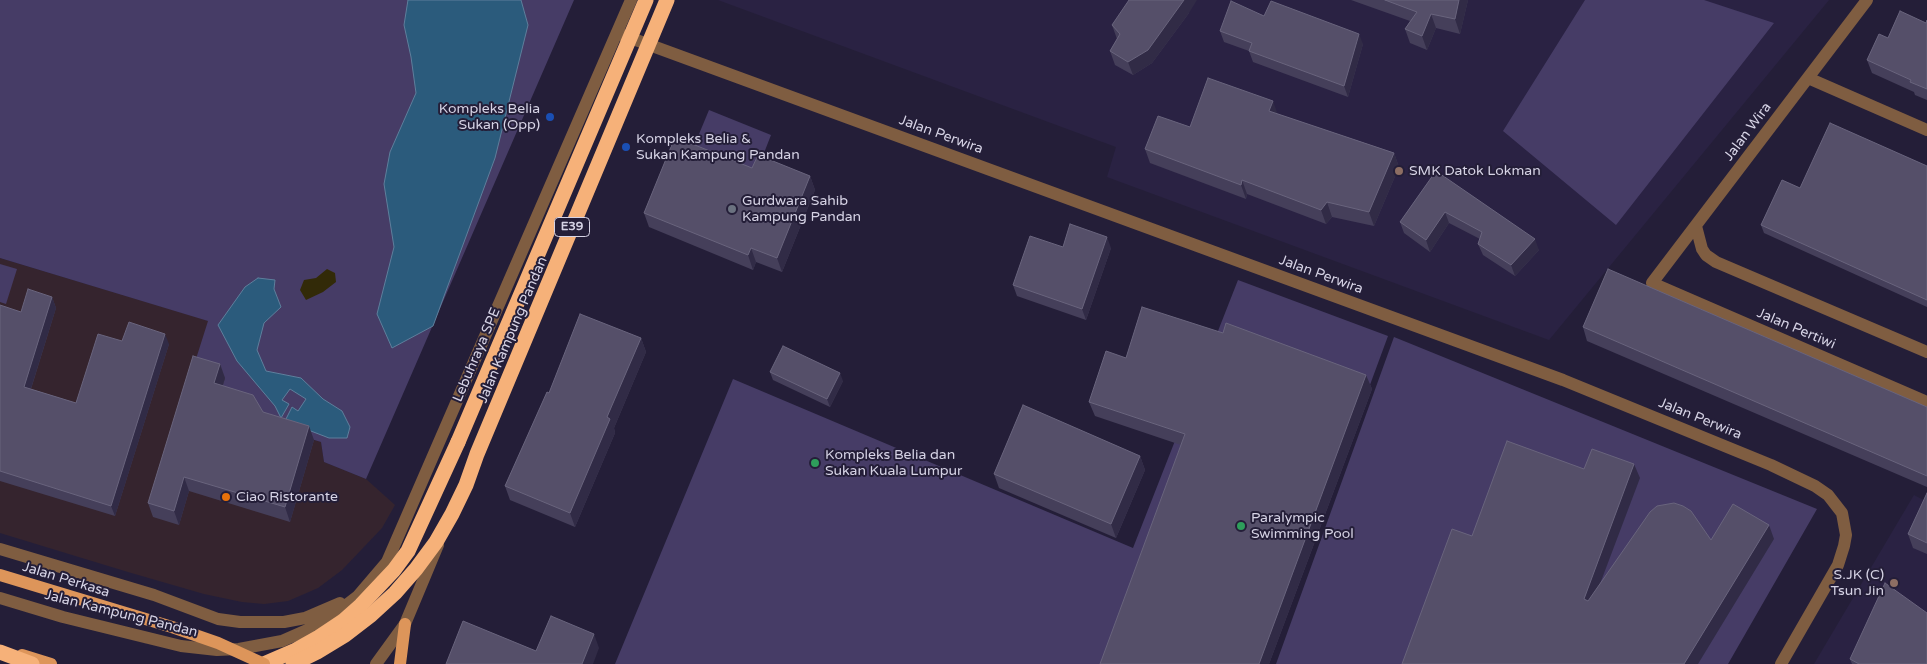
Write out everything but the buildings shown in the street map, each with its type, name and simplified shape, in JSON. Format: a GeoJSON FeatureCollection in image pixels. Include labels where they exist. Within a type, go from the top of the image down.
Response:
{"type":"FeatureCollection","features":[{"type":"Feature","properties":{"kind":"highway","name":"Lebuhraya SPE"},"geometry":{"type":"LineString","coordinates":[[264,664],[294,651],[319,637],[343,620],[378,588],[408,550],[458,442],[646,0]]}},
{"type":"Feature","properties":{"kind":"highway","name":"E39"},"geometry":{"type":"LineString","coordinates":[[293,664],[345,635],[395,593],[436,542],[452,514],[466,485],[477,454],[665,0]]}},
{"type":"Feature","properties":{"kind":"highway"},"geometry":{"type":"LineString","coordinates":[[1,651],[32,664]]}},
{"type":"Feature","properties":{"kind":"main road","name":"Jalan Perkasa"},"geometry":{"type":"LineString","coordinates":[[0,576],[172,627],[218,643],[264,664]]}},
{"type":"Feature","properties":{"kind":"main road"},"geometry":{"type":"LineString","coordinates":[[400,664],[405,624]]}},
{"type":"Feature","properties":{"kind":"main road"},"geometry":{"type":"LineString","coordinates":[[1,651],[51,664]]}},
{"type":"Feature","properties":{"kind":"street","name":"Jalan Kampung Pandan"},"geometry":{"type":"LineString","coordinates":[[0,598],[63,617],[181,646],[217,650],[239,649],[282,641],[323,622],[358,596],[387,562],[631,0]]}},
{"type":"Feature","properties":{"kind":"street","name":"Jalan Kampung Pandan"},"geometry":{"type":"LineString","coordinates":[[376,664],[405,624],[582,203],[644,44],[665,0]]}},
{"type":"Feature","properties":{"kind":"street","name":"Jalan Wira"},"geometry":{"type":"LineString","coordinates":[[1652,283],[1867,0]]}},
{"type":"Feature","properties":{"kind":"street","name":"Jalan Perwira"},"geometry":{"type":"LineString","coordinates":[[618,33],[1564,380],[1772,465],[1815,486],[1828,495],[1842,513],[1846,535],[1838,565],[1781,664]]}},
{"type":"Feature","properties":{"kind":"street"},"geometry":{"type":"LineString","coordinates":[[1808,78],[1927,130]]}},
{"type":"Feature","properties":{"kind":"street"},"geometry":{"type":"LineString","coordinates":[[1696,226],[1702,249],[1706,255],[1716,262],[1927,352]]}},
{"type":"Feature","properties":{"kind":"street","name":"Jalan Pertiwi"},"geometry":{"type":"LineString","coordinates":[[1652,283],[1927,402]]}},
{"type":"Feature","properties":{"kind":"street","name":"Jalan Kampung Pandan"},"geometry":{"type":"LineString","coordinates":[[0,549],[168,600],[218,618],[262,624],[305,618],[325,611],[361,589],[387,562]]}},
{"type":"Feature","properties":{"kind":"shaded area"},"geometry":{"type":"Polygon","coordinates":[[[0,0],[574,0],[366,479],[324,462],[321,442],[215,410],[225,378],[183,400],[208,321],[0,258],[0,0]]]}},
{"type":"Feature","properties":{"kind":"shaded area","name":"SMK Datok Lokman"},"geometry":{"type":"Polygon","coordinates":[[[718,0],[1829,0],[1549,340],[1107,177],[1116,147],[718,0]]]}},
{"type":"Feature","properties":{"kind":"shaded area"},"geometry":{"type":"Polygon","coordinates":[[[1585,0],[1704,0],[1774,23],[1616,225],[1503,131],[1585,0]]]}},
{"type":"Feature","properties":{"kind":"shaded area"},"geometry":{"type":"Polygon","coordinates":[[[709,110],[771,135],[755,176],[692,151],[709,110]]]}},
{"type":"Feature","properties":{"kind":"shaded area"},"geometry":{"type":"Polygon","coordinates":[[[0,258],[209,321],[225,378],[314,440],[321,442],[324,462],[366,479],[395,505],[382,528],[342,570],[318,588],[288,601],[264,604],[242,602],[204,594],[0,533],[0,258]]]}},
{"type":"Feature","properties":{"kind":"shaded area"},"geometry":{"type":"Polygon","coordinates":[[[0,264],[17,269],[6,304],[0,302],[0,264]]]}},
{"type":"Feature","properties":{"kind":"shaded area","name":"Kompleks Belia dan Sukan Kuala Lumpur"},"geometry":{"type":"Polygon","coordinates":[[[1238,280],[1388,336],[1267,664],[615,664],[733,379],[1133,548],[1238,280]]]}},
{"type":"Feature","properties":{"kind":"shaded area"},"geometry":{"type":"Polygon","coordinates":[[[1394,337],[1817,509],[1728,664],[1276,664],[1394,337]]]}},
{"type":"Feature","properties":{"kind":"shaded area","name":"S.JK (C) Tsun Jin"},"geometry":{"type":"Polygon","coordinates":[[[1914,495],[1927,502],[1927,664],[1814,664],[1914,495]]]}},
{"type":"Feature","properties":{"kind":"sand"},"geometry":{"type":"Polygon","coordinates":[[[327,269],[335,273],[336,282],[323,292],[306,300],[300,290],[304,280],[316,278],[327,269]]]}},
{"type":"Feature","properties":{"kind":"water"},"geometry":{"type":"Polygon","coordinates":[[[408,0],[521,0],[528,25],[495,158],[433,326],[392,348],[377,314],[394,247],[384,184],[390,152],[416,93],[404,25],[408,0]]]}},
{"type":"Feature","properties":{"kind":"water"},"geometry":{"type":"Polygon","coordinates":[[[258,278],[275,280],[274,289],[281,307],[264,323],[257,350],[266,371],[301,378],[323,399],[342,411],[350,427],[347,438],[329,438],[285,421],[292,407],[298,411],[306,399],[290,389],[282,400],[289,404],[281,418],[275,406],[237,361],[218,325],[245,287],[258,278]]]}},
{"type":"Feature","properties":{"kind":"place","name":"Kompleks Belia Sukan (Opp)"},"geometry":{"type":"Point","coordinates":[550,117]}},
{"type":"Feature","properties":{"kind":"place","name":"Kompleks Belia & Sukan Kampung Pandan"},"geometry":{"type":"Point","coordinates":[626,147]}},
{"type":"Feature","properties":{"kind":"place","name":"SMK Datok Lokman"},"geometry":{"type":"Point","coordinates":[1399,171]}},
{"type":"Feature","properties":{"kind":"place","name":"Gurdwara Sahib Kampung Pandan"},"geometry":{"type":"Point","coordinates":[732,209]}},
{"type":"Feature","properties":{"kind":"place","name":"Kompleks Belia dan Sukan Kuala Lumpur"},"geometry":{"type":"Point","coordinates":[815,463]}},
{"type":"Feature","properties":{"kind":"place","name":"Ciao Ristorante"},"geometry":{"type":"Point","coordinates":[226,497]}},
{"type":"Feature","properties":{"kind":"place","name":"Paralympic Swimming Pool"},"geometry":{"type":"Point","coordinates":[1241,526]}},
{"type":"Feature","properties":{"kind":"place","name":"S.JK (C) Tsun Jin"},"geometry":{"type":"Point","coordinates":[1894,583]}}]}
